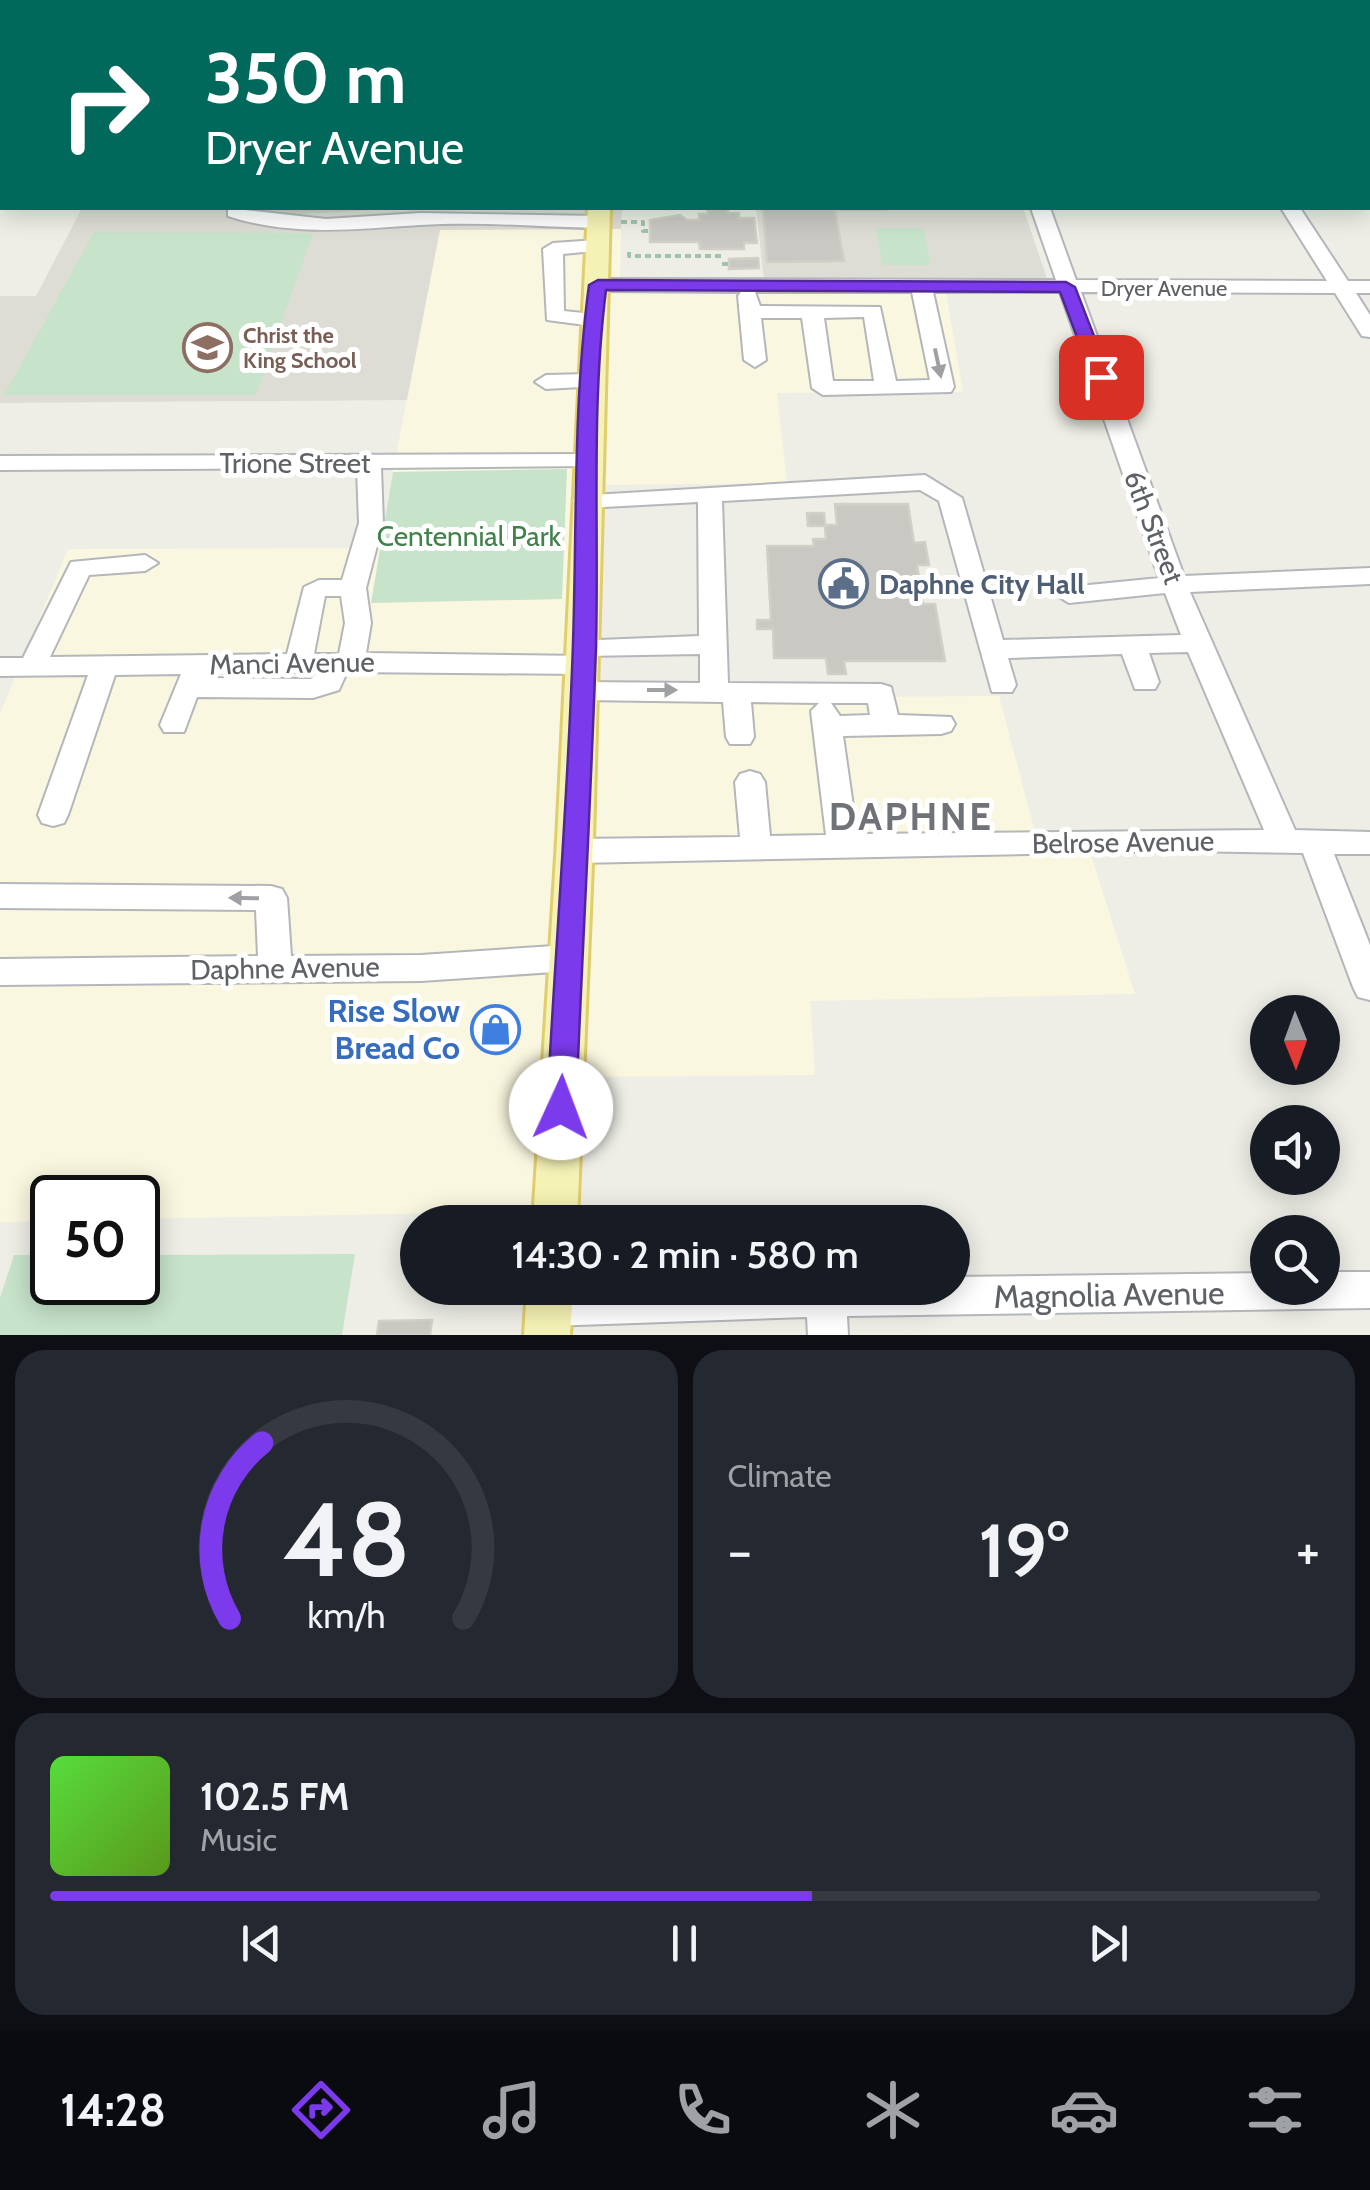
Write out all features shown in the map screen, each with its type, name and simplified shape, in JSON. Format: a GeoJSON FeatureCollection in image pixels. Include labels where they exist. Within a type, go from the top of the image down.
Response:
{"type":"FeatureCollection","features":[{"type":"Feature","properties":{"kind":"main road"},"geometry":{"type":"LineString","coordinates":[[555,1205],[576,851],[593,320],[605,228]]}},
{"type":"Feature","properties":{"kind":"street"},"geometry":{"type":"LineString","coordinates":[[236,210],[248,218],[270,222],[532,220],[605,228]]}},
{"type":"Feature","properties":{"kind":"street","name":"6th Street"},"geometry":{"type":"LineString","coordinates":[[1041,210],[1137,488],[1198,644],[1370,986]]}},
{"type":"Feature","properties":{"kind":"street"},"geometry":{"type":"LineString","coordinates":[[1292,210],[1370,331]]}},
{"type":"Feature","properties":{"kind":"street"},"geometry":{"type":"LineString","coordinates":[[593,320],[554,316],[553,249],[605,228]]}},
{"type":"Feature","properties":{"kind":"street"},"geometry":{"type":"LineString","coordinates":[[746,284],[755,360]]}},
{"type":"Feature","properties":{"kind":"street"},"geometry":{"type":"LineString","coordinates":[[867,284],[886,388]]}},
{"type":"Feature","properties":{"kind":"street"},"geometry":{"type":"LineString","coordinates":[[812,311],[822,388],[942,387],[921,284]]}},
{"type":"Feature","properties":{"kind":"street","name":"Dryer Avenue"},"geometry":{"type":"LineString","coordinates":[[598,285],[1370,287]]}},
{"type":"Feature","properties":{"kind":"street"},"geometry":{"type":"LineString","coordinates":[[751,312],[872,311]]}},
{"type":"Feature","properties":{"kind":"street"},"geometry":{"type":"LineString","coordinates":[[546,382],[590,382]]}},
{"type":"Feature","properties":{"kind":"street","name":"Trione Street"},"geometry":{"type":"LineString","coordinates":[[0,463],[589,459]]}},
{"type":"Feature","properties":{"kind":"street"},"geometry":{"type":"LineString","coordinates":[[174,725],[183,695],[194,676],[324,687],[329,683],[343,663],[358,623],[354,588],[372,523],[369,463]]}},
{"type":"Feature","properties":{"kind":"street"},"geometry":{"type":"LineString","coordinates":[[585,500],[925,482],[950,498],[1002,686]]}},
{"type":"Feature","properties":{"kind":"street"},"geometry":{"type":"LineString","coordinates":[[710,496],[713,644],[740,737]]}},
{"type":"Feature","properties":{"kind":"street"},"geometry":{"type":"LineString","coordinates":[[10,672],[80,568],[145,563]]}},
{"type":"Feature","properties":{"kind":"street"},"geometry":{"type":"LineString","coordinates":[[1069,595],[1177,584],[1370,576]]}},
{"type":"Feature","properties":{"kind":"street"},"geometry":{"type":"LineString","coordinates":[[299,664],[313,592],[319,588],[354,588]]}},
{"type":"Feature","properties":{"kind":"street"},"geometry":{"type":"LineString","coordinates":[[583,668],[713,644]]}},
{"type":"Feature","properties":{"kind":"street"},"geometry":{"type":"LineString","coordinates":[[992,649],[1198,644]]}},
{"type":"Feature","properties":{"kind":"street"},"geometry":{"type":"LineString","coordinates":[[1133,645],[1145,682]]}},
{"type":"Feature","properties":{"kind":"street","name":"Manci Avenue"},"geometry":{"type":"LineString","coordinates":[[10,672],[105,666],[194,676],[343,663],[583,668]]}},
{"type":"Feature","properties":{"kind":"street"},"geometry":{"type":"LineString","coordinates":[[53,815],[105,666]]}},
{"type":"Feature","properties":{"kind":"street"},"geometry":{"type":"LineString","coordinates":[[583,668],[725,690],[880,694],[885,724]]}},
{"type":"Feature","properties":{"kind":"street"},"geometry":{"type":"LineString","coordinates":[[823,695],[842,847]]}},
{"type":"Feature","properties":{"kind":"street"},"geometry":{"type":"LineString","coordinates":[[827,726],[941,724]]}},
{"type":"Feature","properties":{"kind":"street"},"geometry":{"type":"LineString","coordinates":[[750,782],[756,849]]}},
{"type":"Feature","properties":{"kind":"street","name":"Belrose Avenue"},"geometry":{"type":"LineString","coordinates":[[576,851],[1370,842]]}},
{"type":"Feature","properties":{"kind":"street"},"geometry":{"type":"LineString","coordinates":[[0,896],[272,898],[274,968]]}},
{"type":"Feature","properties":{"kind":"street","name":"Daphne Avenue"},"geometry":{"type":"LineString","coordinates":[[0,972],[421,968],[570,958]]}},
{"type":"Feature","properties":{"kind":"street","name":"Magnolia Avenue"},"geometry":{"type":"LineString","coordinates":[[549,1310],[827,1316],[1370,1290]]}},
{"type":"Feature","properties":{"kind":"path"},"geometry":{"type":"LineString","coordinates":[[605,228],[643,222],[644,231],[650,230]]}},
{"type":"Feature","properties":{"kind":"path"},"geometry":{"type":"LineString","coordinates":[[605,228],[629,256],[722,252],[725,266]]}},
{"type":"Feature","properties":{"kind":"path"},"geometry":{"type":"LineString","coordinates":[[669,256],[669,264]]}},
{"type":"Feature","properties":{"kind":"shaded area","name":"Christ the King School"},"geometry":{"type":"Polygon","coordinates":[[[81,210],[622,210],[621,229],[440,230],[407,400],[0,403],[0,296],[36,296],[81,210]]]}},
{"type":"Feature","properties":{"kind":"shaded area"},"geometry":{"type":"Polygon","coordinates":[[[756,210],[1024,210],[1048,281],[764,280],[756,210]]]}},
{"type":"Feature","properties":{"kind":"shaded area"},"geometry":{"type":"Polygon","coordinates":[[[621,229],[620,280],[944,281],[963,392],[777,393],[787,483],[598,485],[593,699],[999,696],[1035,832],[1083,830],[1135,994],[810,1001],[815,1075],[546,1077],[537,1205],[400,1205],[400,1214],[160,1219],[160,1175],[30,1175],[30,1221],[0,1222],[0,714],[68,549],[380,548],[372,603],[566,469],[393,472],[439,230],[621,229]]]}},
{"type":"Feature","properties":{"kind":"green space"},"geometry":{"type":"Polygon","coordinates":[[[876,228],[923,228],[931,265],[882,265],[876,228]]]}},
{"type":"Feature","properties":{"kind":"green space"},"geometry":{"type":"Polygon","coordinates":[[[94,232],[313,233],[256,395],[4,395],[94,232]]]}},
{"type":"Feature","properties":{"kind":"green space","name":"Centennial Park"},"geometry":{"type":"Polygon","coordinates":[[[567,469],[562,599],[371,603],[393,472],[567,469]]]}},
{"type":"Feature","properties":{"kind":"green space"},"geometry":{"type":"Polygon","coordinates":[[[355,1254],[342,1335],[0,1335],[0,1298],[14,1255],[30,1255],[30,1305],[160,1305],[160,1255],[355,1254]]]}},
{"type":"Feature","properties":{"kind":"building"},"geometry":{"type":"Polygon","coordinates":[[[259,210],[349,210],[300,213],[259,210]]]}},
{"type":"Feature","properties":{"kind":"building"},"geometry":{"type":"Polygon","coordinates":[[[707,210],[728,210],[739,213],[739,218],[754,218],[757,243],[744,243],[744,249],[700,249],[699,242],[650,242],[650,220],[680,215],[687,220],[699,220],[699,214],[708,214],[707,210]]]}},
{"type":"Feature","properties":{"kind":"building"},"geometry":{"type":"Polygon","coordinates":[[[763,210],[835,210],[844,261],[767,262],[763,210]]]}},
{"type":"Feature","properties":{"kind":"building"},"geometry":{"type":"Polygon","coordinates":[[[758,258],[759,268],[729,269],[729,259],[758,258]]]}},
{"type":"Feature","properties":{"kind":"building","name":"Daphne City Hall"},"geometry":{"type":"Polygon","coordinates":[[[835,504],[908,504],[914,543],[925,542],[929,565],[917,565],[923,604],[935,604],[945,661],[844,661],[846,674],[828,674],[826,658],[774,658],[773,629],[757,629],[757,620],[771,620],[767,546],[814,546],[813,539],[826,539],[825,526],[808,526],[807,513],[824,513],[825,525],[837,525],[835,504]]]}},
{"type":"Feature","properties":{"kind":"building"},"geometry":{"type":"Polygon","coordinates":[[[432,1320],[430,1335],[377,1335],[379,1321],[432,1320]]]}},
{"type":"Feature","properties":{"kind":"place","name":"Christ the King School"},"geometry":{"type":"Point","coordinates":[208,348]}},
{"type":"Feature","properties":{"kind":"place","name":"Daphne City Hall"},"geometry":{"type":"Point","coordinates":[844,584]}},
{"type":"Feature","properties":{"kind":"place","name":"Rise Slow Bread Co"},"geometry":{"type":"Point","coordinates":[495,1029]}},
{"type":"Feature","properties":{"kind":"district","name":"DAPHNE"},"geometry":{"type":"Point","coordinates":[911,817]}},
{"type":"Feature","properties":{"kind":"route"},"geometry":{"type":"LineString","coordinates":[[561,1108],[588,554],[585,500],[592,330],[598,285],[1066,287],[1101,377]]}}]}
